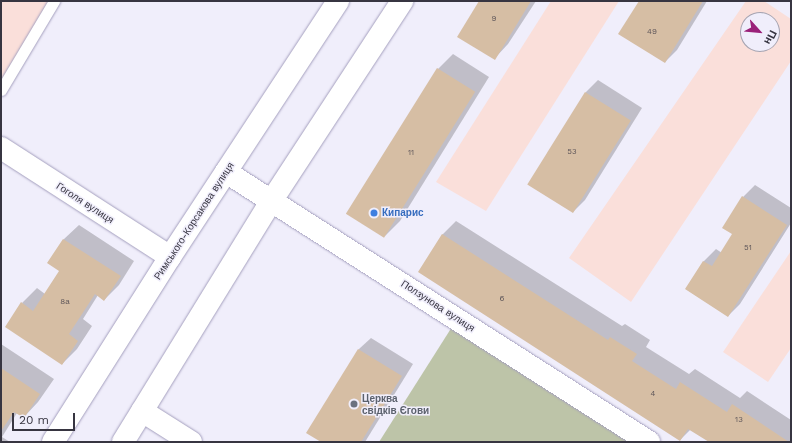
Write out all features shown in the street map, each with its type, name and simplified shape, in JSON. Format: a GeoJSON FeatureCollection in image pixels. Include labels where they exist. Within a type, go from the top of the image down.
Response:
{"type":"FeatureCollection","features":[{"type":"Feature","properties":{"kind":"street","name":"Римського-Корсакова вулиця"},"geometry":{"type":"LineString","coordinates":[[53,442],[170,257],[338,1]]}},
{"type":"Feature","properties":{"kind":"street"},"geometry":{"type":"LineString","coordinates":[[123,442],[272,200],[402,1]]}},
{"type":"Feature","properties":{"kind":"street","name":"Гоголя вулиця"},"geometry":{"type":"LineString","coordinates":[[1,148],[170,257]]}},
{"type":"Feature","properties":{"kind":"street","name":"Ползунова вулиця"},"geometry":{"type":"LineString","coordinates":[[226,172],[649,442]]}},
{"type":"Feature","properties":{"kind":"street"},"geometry":{"type":"LineString","coordinates":[[142,412],[191,442]]}},
{"type":"Feature","properties":{"kind":"lane"},"geometry":{"type":"LineString","coordinates":[[1,90],[54,1]]}},
{"type":"Feature","properties":{"kind":"shaded area"},"geometry":{"type":"Polygon","coordinates":[[[1,1],[58,1],[1,92],[1,1]]]}},
{"type":"Feature","properties":{"kind":"shaded area"},"geometry":{"type":"Polygon","coordinates":[[[551,1],[619,1],[486,211],[436,182],[551,1]]]}},
{"type":"Feature","properties":{"kind":"shaded area"},"geometry":{"type":"Polygon","coordinates":[[[746,1],[764,1],[791,19],[791,61],[631,302],[569,258],[746,1]]]}},
{"type":"Feature","properties":{"kind":"shaded area"},"geometry":{"type":"Polygon","coordinates":[[[791,251],[791,348],[768,382],[723,352],[791,251]]]}},
{"type":"Feature","properties":{"kind":"green space"},"geometry":{"type":"Polygon","coordinates":[[[457,319],[649,442],[379,442],[457,319]]]}},
{"type":"Feature","properties":{"kind":"building"},"geometry":{"type":"Polygon","coordinates":[[[479,1],[531,1],[495,60],[457,37],[479,1]]]}},
{"type":"Feature","properties":{"kind":"building"},"geometry":{"type":"Polygon","coordinates":[[[639,1],[703,1],[665,63],[618,34],[639,1]]]}},
{"type":"Feature","properties":{"kind":"building"},"geometry":{"type":"Polygon","coordinates":[[[437,68],[475,92],[384,238],[346,214],[437,68]]]}},
{"type":"Feature","properties":{"kind":"building"},"geometry":{"type":"Polygon","coordinates":[[[585,92],[631,121],[573,213],[527,184],[585,92]]]}},
{"type":"Feature","properties":{"kind":"building"},"geometry":{"type":"Polygon","coordinates":[[[742,196],[787,225],[728,317],[685,289],[703,261],[712,266],[732,234],[722,228],[742,196]]]}},
{"type":"Feature","properties":{"kind":"building"},"geometry":{"type":"Polygon","coordinates":[[[442,234],[608,340],[610,337],[637,354],[632,361],[676,389],[680,382],[727,412],[732,404],[789,442],[709,442],[688,429],[680,441],[418,272],[442,234]]]}},
{"type":"Feature","properties":{"kind":"building"},"geometry":{"type":"Polygon","coordinates":[[[63,239],[121,276],[104,301],[95,294],[69,334],[78,341],[62,365],[5,327],[21,302],[33,311],[59,271],[47,263],[63,239]]]}},
{"type":"Feature","properties":{"kind":"building","name":"Церква свідків Єгови"},"geometry":{"type":"Polygon","coordinates":[[[358,349],[402,376],[361,442],[321,442],[306,433],[358,349]]]}},
{"type":"Feature","properties":{"kind":"building"},"geometry":{"type":"Polygon","coordinates":[[[1,368],[40,394],[24,418],[14,412],[1,431],[1,368]]]}},
{"type":"Feature","properties":{"kind":"place","name":"Кипарис"},"geometry":{"type":"Point","coordinates":[374,213]}},
{"type":"Feature","properties":{"kind":"place","name":"Церква свідків Єгови"},"geometry":{"type":"Point","coordinates":[354,404]}}]}
